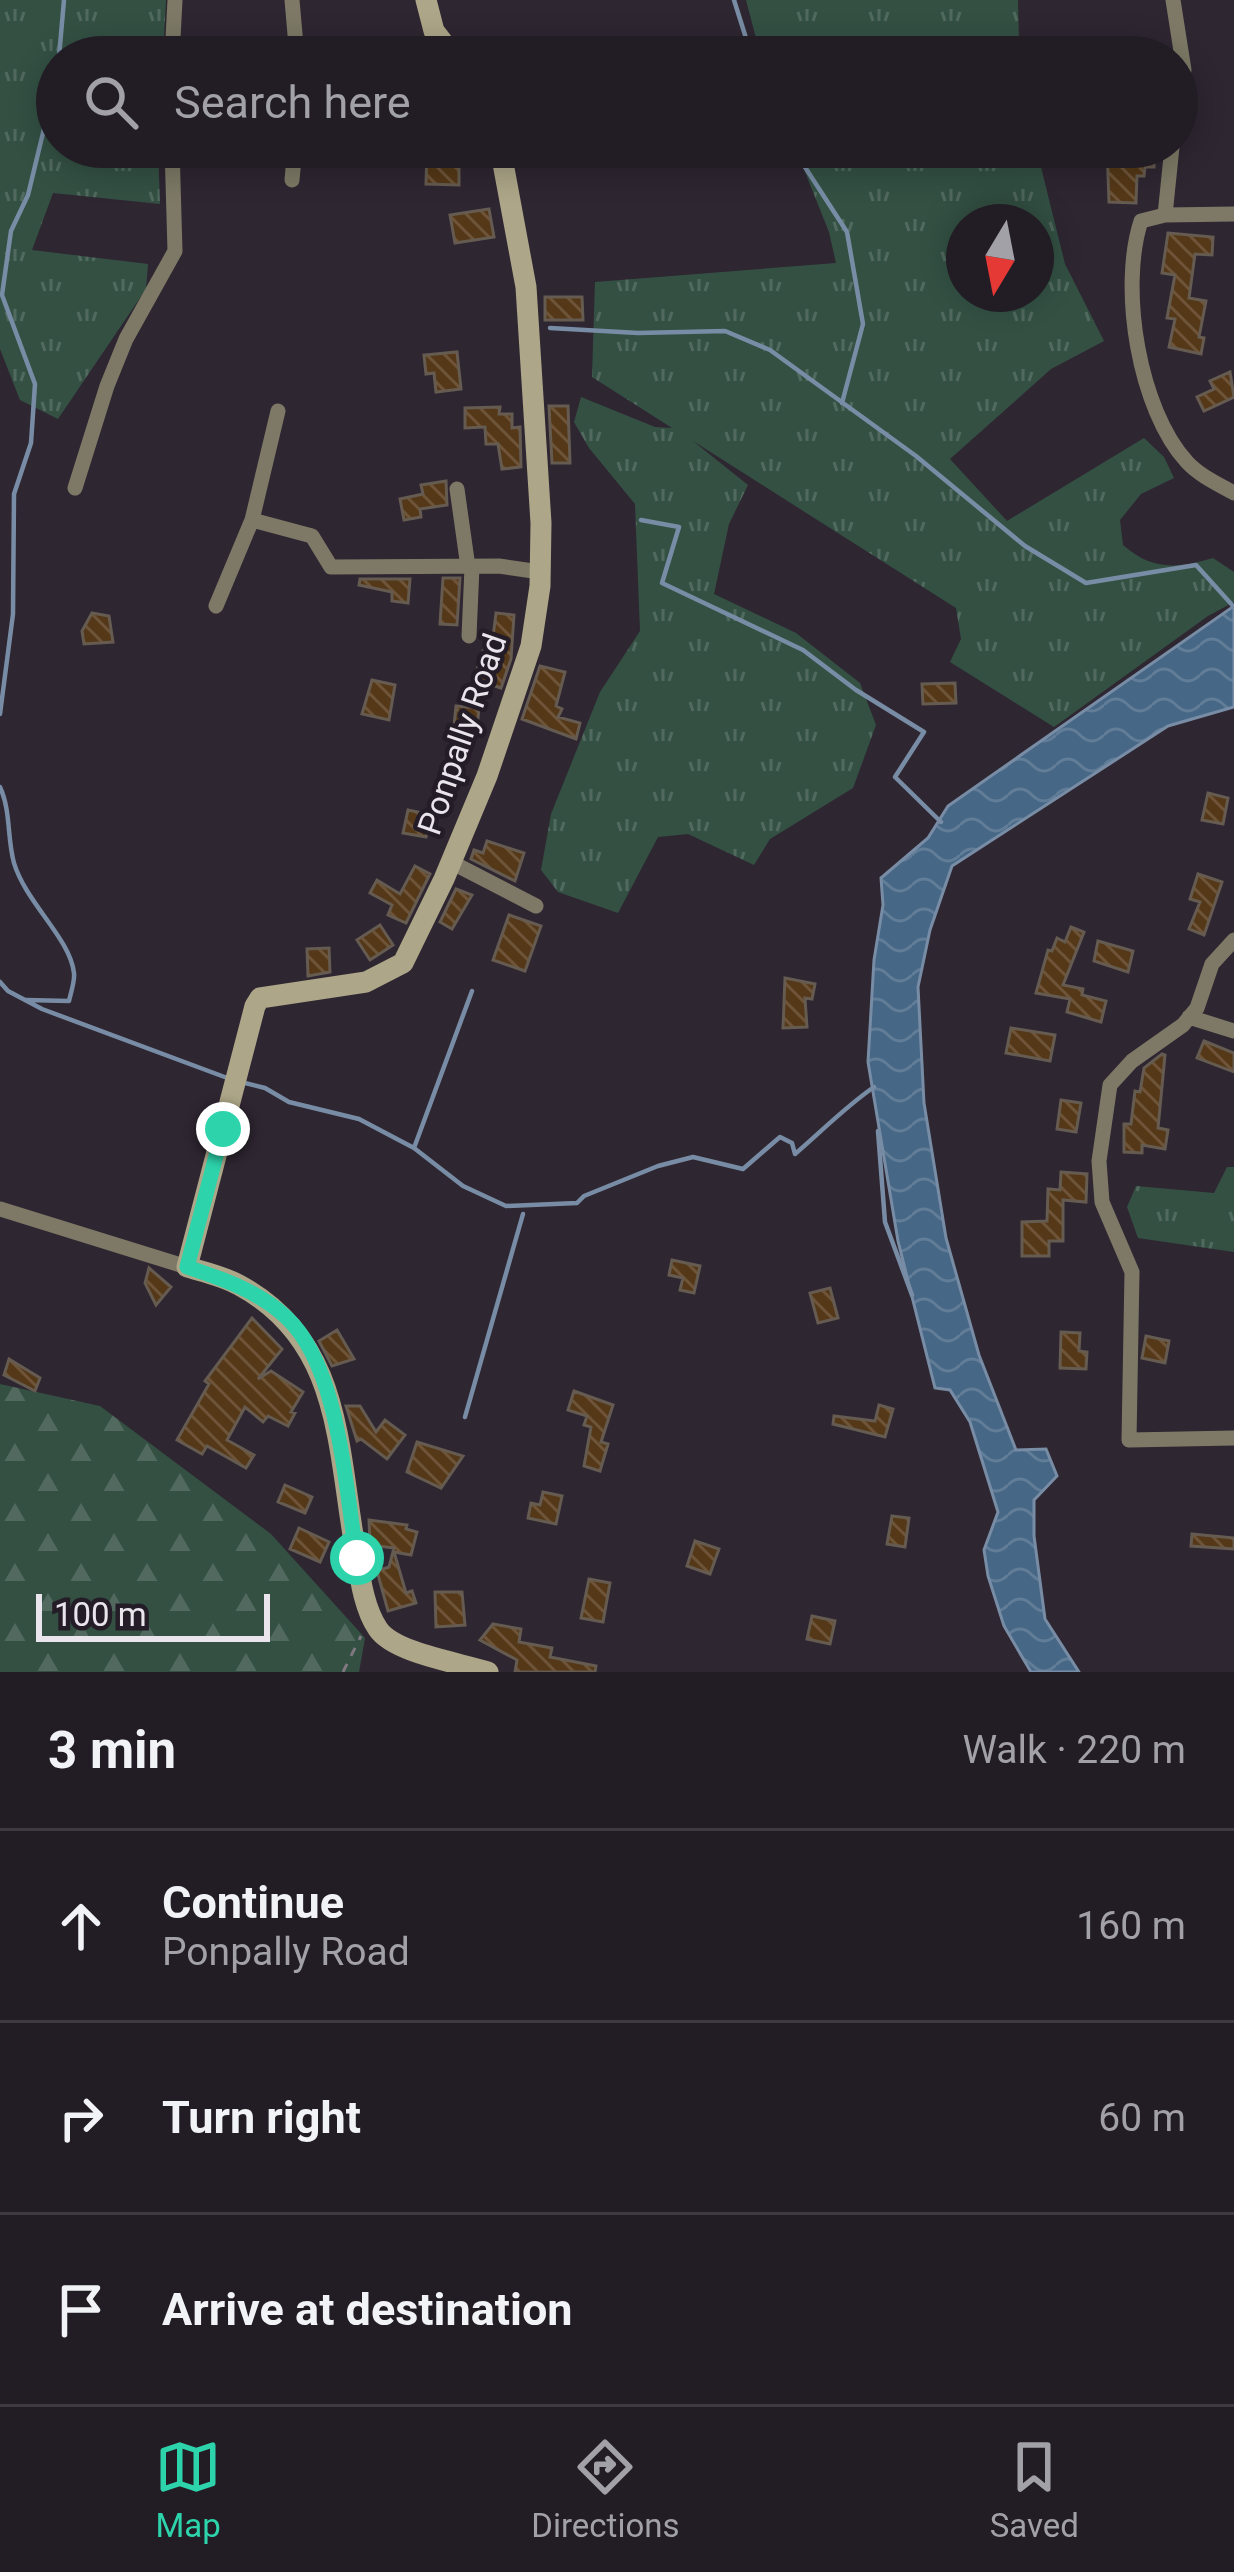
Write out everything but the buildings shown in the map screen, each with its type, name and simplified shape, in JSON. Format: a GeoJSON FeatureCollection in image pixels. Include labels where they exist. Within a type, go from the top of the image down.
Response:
{"type":"FeatureCollection","features":[{"type":"Feature","properties":{"kind":"main road"},"geometry":{"type":"LineString","coordinates":[[426,0],[438,36]]}},
{"type":"Feature","properties":{"kind":"main road","name":"Ponpally Road"},"geometry":{"type":"LineString","coordinates":[[187,1267],[260,998],[366,982],[403,963],[487,776],[531,646],[541,523],[526,287],[504,168]]}},
{"type":"Feature","properties":{"kind":"main road"},"geometry":{"type":"LineString","coordinates":[[187,1267],[237,1283],[287,1318],[308,1345],[330,1402],[363,1588],[378,1631],[400,1647],[488,1672]]}},
{"type":"Feature","properties":{"kind":"street"},"geometry":{"type":"LineString","coordinates":[[173,36],[175,0]]}},
{"type":"Feature","properties":{"kind":"street"},"geometry":{"type":"LineString","coordinates":[[292,0],[296,36]]}},
{"type":"Feature","properties":{"kind":"street"},"geometry":{"type":"LineString","coordinates":[[1174,0],[1179,36]]}},
{"type":"Feature","properties":{"kind":"street"},"geometry":{"type":"LineString","coordinates":[[75,488],[127,339],[175,251],[173,168]]}},
{"type":"Feature","properties":{"kind":"street"},"geometry":{"type":"LineString","coordinates":[[292,180],[293,168]]}},
{"type":"Feature","properties":{"kind":"street"},"geometry":{"type":"LineString","coordinates":[[1165,214],[1170,168]]}},
{"type":"Feature","properties":{"kind":"street"},"geometry":{"type":"LineString","coordinates":[[1234,214],[1146,218],[1138,227],[1133,298],[1138,346],[1153,406],[1173,444],[1206,478],[1234,493]]}},
{"type":"Feature","properties":{"kind":"street"},"geometry":{"type":"LineString","coordinates":[[216,606],[252,520],[278,411]]}},
{"type":"Feature","properties":{"kind":"street"},"geometry":{"type":"LineString","coordinates":[[457,489],[470,567],[469,636]]}},
{"type":"Feature","properties":{"kind":"street"},"geometry":{"type":"LineString","coordinates":[[252,520],[312,536],[332,567],[540,572]]}},
{"type":"Feature","properties":{"kind":"street"},"geometry":{"type":"LineString","coordinates":[[451,862],[536,906]]}},
{"type":"Feature","properties":{"kind":"street"},"geometry":{"type":"LineString","coordinates":[[1234,940],[1212,964],[1189,1017],[1132,1061],[1110,1085],[1099,1161],[1102,1202],[1132,1272],[1129,1440],[1234,1438]]}},
{"type":"Feature","properties":{"kind":"street"},"geometry":{"type":"LineString","coordinates":[[1189,1017],[1234,1031]]}},
{"type":"Feature","properties":{"kind":"street"},"geometry":{"type":"LineString","coordinates":[[0,1209],[187,1267]]}},
{"type":"Feature","properties":{"kind":"path"},"geometry":{"type":"LineString","coordinates":[[344,1672],[373,1614]]}},
{"type":"Feature","properties":{"kind":"green space"},"geometry":{"type":"Polygon","coordinates":[[[0,0],[166,0],[164,36],[36,36],[36,168],[159,168],[160,204],[53,193],[32,250],[148,264],[146,289],[58,419],[20,400],[0,349],[0,0]]]}},
{"type":"Feature","properties":{"kind":"green space"},"geometry":{"type":"Polygon","coordinates":[[[746,0],[1018,0],[1019,36],[755,36],[746,0]]]}},
{"type":"Feature","properties":{"kind":"green space"},"geometry":{"type":"Polygon","coordinates":[[[803,168],[1041,168],[1050,204],[946,204],[946,312],[1054,312],[1054,220],[1065,264],[1104,341],[1051,369],[950,459],[1007,521],[1144,438],[1164,457],[1174,478],[1141,494],[1120,520],[1123,545],[1144,559],[1165,565],[1213,558],[1234,572],[1234,602],[1054,727],[950,662],[961,639],[956,608],[693,441],[748,485],[729,524],[714,594],[796,633],[860,683],[876,725],[853,788],[770,839],[754,865],[688,834],[658,837],[618,913],[558,892],[541,870],[551,814],[600,692],[640,631],[635,504],[574,422],[581,397],[655,427],[672,428],[592,377],[595,282],[836,263],[803,168]]]}},
{"type":"Feature","properties":{"kind":"green space"},"geometry":{"type":"Polygon","coordinates":[[[1227,1167],[1234,1167],[1234,1252],[1138,1238],[1127,1207],[1136,1186],[1214,1193],[1227,1167]]]}},
{"type":"Feature","properties":{"kind":"green space"},"geometry":{"type":"Polygon","coordinates":[[[0,1384],[100,1406],[271,1534],[365,1638],[359,1672],[0,1672],[0,1384]]]}},
{"type":"Feature","properties":{"kind":"water"},"geometry":{"type":"Polygon","coordinates":[[[1234,606],[1234,707],[1168,726],[952,866],[930,930],[918,987],[924,1103],[946,1238],[979,1355],[1016,1450],[1046,1449],[1057,1476],[1034,1500],[1034,1536],[1045,1619],[1079,1672],[1031,1672],[1004,1626],[988,1576],[984,1550],[998,1512],[970,1422],[950,1390],[935,1388],[898,1241],[868,1062],[874,960],[883,905],[881,878],[928,838],[948,806],[1234,606]]]}},
{"type":"Feature","properties":{"kind":"waterway"},"geometry":{"type":"LineString","coordinates":[[61,36],[64,0]]}},
{"type":"Feature","properties":{"kind":"waterway"},"geometry":{"type":"LineString","coordinates":[[734,0],[745,36]]}},
{"type":"Feature","properties":{"kind":"waterway"},"geometry":{"type":"LineString","coordinates":[[0,714],[13,614],[14,494],[31,443],[35,384],[2,295],[11,231],[28,195],[36,162]]}},
{"type":"Feature","properties":{"kind":"waterway"},"geometry":{"type":"LineString","coordinates":[[806,168],[847,232],[863,324],[842,403]]}},
{"type":"Feature","properties":{"kind":"waterway"},"geometry":{"type":"LineString","coordinates":[[550,328],[725,331],[770,350],[916,456],[1025,546],[1086,583],[1196,565],[1234,607]]}},
{"type":"Feature","properties":{"kind":"waterway"},"geometry":{"type":"LineString","coordinates":[[641,520],[679,527],[662,583],[803,650],[924,732],[895,777],[941,822]]}},
{"type":"Feature","properties":{"kind":"waterway"},"geometry":{"type":"LineString","coordinates":[[0,787],[14,863],[65,947],[74,973],[69,1001],[26,1000]]}},
{"type":"Feature","properties":{"kind":"waterway"},"geometry":{"type":"LineString","coordinates":[[0,982],[42,1009],[230,1079]]}},
{"type":"Feature","properties":{"kind":"waterway"},"geometry":{"type":"LineString","coordinates":[[414,1148],[472,991]]}},
{"type":"Feature","properties":{"kind":"waterway"},"geometry":{"type":"LineString","coordinates":[[241,1082],[265,1088],[289,1102],[359,1119],[414,1148],[463,1186],[506,1206],[577,1203],[658,1166],[693,1157],[743,1169],[780,1137],[792,1143],[795,1154],[874,1087]]}},
{"type":"Feature","properties":{"kind":"waterway"},"geometry":{"type":"LineString","coordinates":[[878,1131],[885,1222],[912,1295]]}},
{"type":"Feature","properties":{"kind":"waterway"},"geometry":{"type":"LineString","coordinates":[[465,1417],[523,1214]]}},
{"type":"Feature","properties":{"kind":"route"},"geometry":{"type":"LineString","coordinates":[[223,1129],[187,1267],[237,1283],[287,1318],[308,1345],[330,1402],[357,1558]]}}]}
